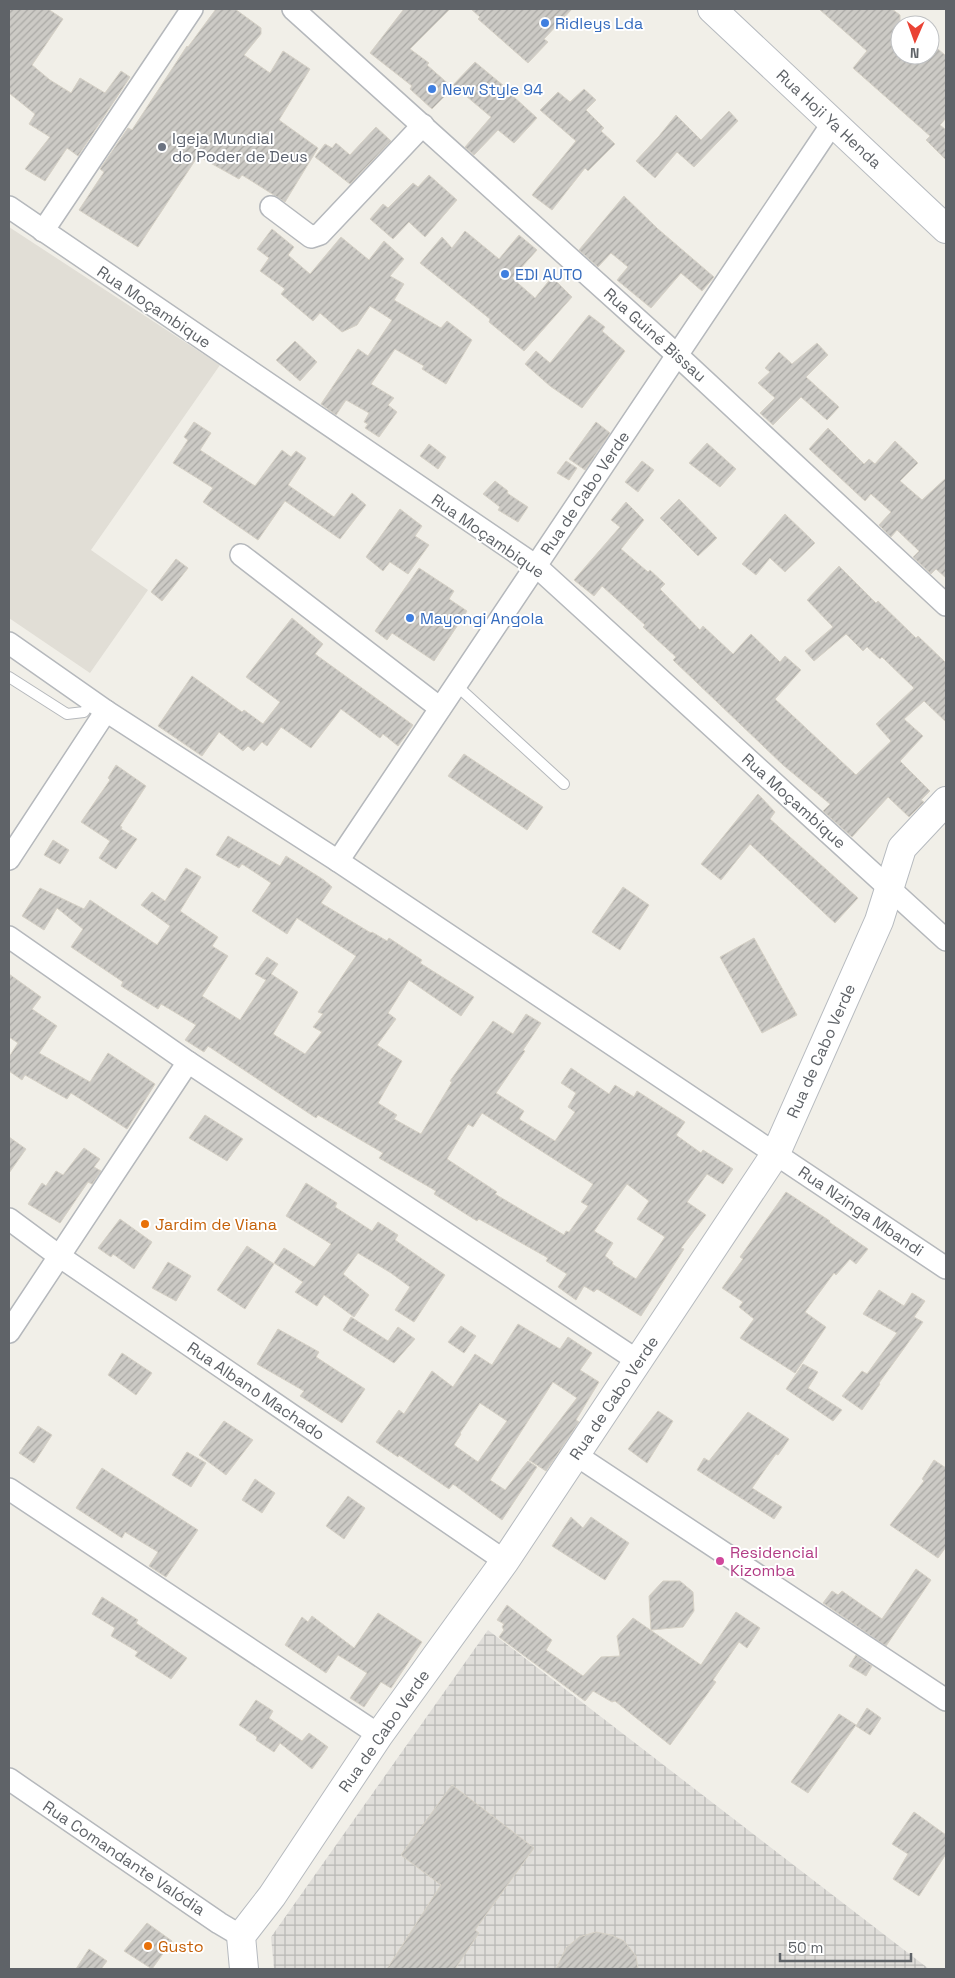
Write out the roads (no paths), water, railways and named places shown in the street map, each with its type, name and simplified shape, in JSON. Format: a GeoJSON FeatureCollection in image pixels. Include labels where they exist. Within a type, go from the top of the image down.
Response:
{"type":"FeatureCollection","features":[{"type":"Feature","properties":{"kind":"main road","name":"Rua Hoji Ya Henda"},"geometry":{"type":"LineString","coordinates":[[712,9],[832,124],[946,229]]}},
{"type":"Feature","properties":{"kind":"main road","name":"Rua de Cabo Verde"},"geometry":{"type":"LineString","coordinates":[[241,1936],[272,1896],[379,1735],[505,1562],[776,1154],[879,922],[902,848],[946,801]]}},
{"type":"Feature","properties":{"kind":"main road"},"geometry":{"type":"LineString","coordinates":[[241,1936],[244,1969]]}},
{"type":"Feature","properties":{"kind":"street"},"geometry":{"type":"LineString","coordinates":[[43,231],[192,9]]}},
{"type":"Feature","properties":{"kind":"street","name":"Rua Guiné Bissau"},"geometry":{"type":"LineString","coordinates":[[293,9],[677,355],[946,605]]}},
{"type":"Feature","properties":{"kind":"street","name":"Rua de Cabo Verde"},"geometry":{"type":"LineString","coordinates":[[338,861],[832,124]]}},
{"type":"Feature","properties":{"kind":"street"},"geometry":{"type":"LineString","coordinates":[[271,207],[312,237],[320,234],[423,125]]}},
{"type":"Feature","properties":{"kind":"street","name":"Rua Moçambique"},"geometry":{"type":"LineString","coordinates":[[9,207],[536,566],[946,940]]}},
{"type":"Feature","properties":{"kind":"street"},"geometry":{"type":"LineString","coordinates":[[241,554],[440,708]]}},
{"type":"Feature","properties":{"kind":"street","name":"Rua Nzinga Mbandi"},"geometry":{"type":"LineString","coordinates":[[9,643],[99,705],[338,861],[946,1268]]}},
{"type":"Feature","properties":{"kind":"street"},"geometry":{"type":"LineString","coordinates":[[9,859],[99,705]]}},
{"type":"Feature","properties":{"kind":"street"},"geometry":{"type":"LineString","coordinates":[[9,937],[188,1062],[638,1361]]}},
{"type":"Feature","properties":{"kind":"street"},"geometry":{"type":"LineString","coordinates":[[9,1332],[188,1062]]}},
{"type":"Feature","properties":{"kind":"street","name":"Rua Albano Machado"},"geometry":{"type":"LineString","coordinates":[[9,1219],[59,1256],[505,1562]]}},
{"type":"Feature","properties":{"kind":"street"},"geometry":{"type":"LineString","coordinates":[[576,1454],[946,1700]]}},
{"type":"Feature","properties":{"kind":"street"},"geometry":{"type":"LineString","coordinates":[[9,1489],[379,1735]]}},
{"type":"Feature","properties":{"kind":"street","name":"Rua Comandante Valódia"},"geometry":{"type":"LineString","coordinates":[[9,1779],[219,1923],[241,1936]]}},
{"type":"Feature","properties":{"kind":"lane"},"geometry":{"type":"LineString","coordinates":[[9,677],[67,714],[84,712],[99,705]]}},
{"type":"Feature","properties":{"kind":"lane"},"geometry":{"type":"LineString","coordinates":[[456,685],[564,784]]}},
{"type":"Feature","properties":{"kind":"place","name":"Ridleys Lda"},"geometry":{"type":"Point","coordinates":[545,23]}},
{"type":"Feature","properties":{"kind":"place","name":"New Style 94"},"geometry":{"type":"Point","coordinates":[432,89]}},
{"type":"Feature","properties":{"kind":"place","name":"Igeja Mundial do Poder de Deus"},"geometry":{"type":"Point","coordinates":[162,147]}},
{"type":"Feature","properties":{"kind":"place","name":"EDI AUTO"},"geometry":{"type":"Point","coordinates":[505,274]}},
{"type":"Feature","properties":{"kind":"place","name":"Mayongi Angola"},"geometry":{"type":"Point","coordinates":[410,618]}},
{"type":"Feature","properties":{"kind":"place","name":"Jardim de Viana"},"geometry":{"type":"Point","coordinates":[145,1224]}},
{"type":"Feature","properties":{"kind":"place","name":"Residencial Kizomba"},"geometry":{"type":"Point","coordinates":[720,1561]}},
{"type":"Feature","properties":{"kind":"place","name":"Gusto"},"geometry":{"type":"Point","coordinates":[148,1946]}}]}
